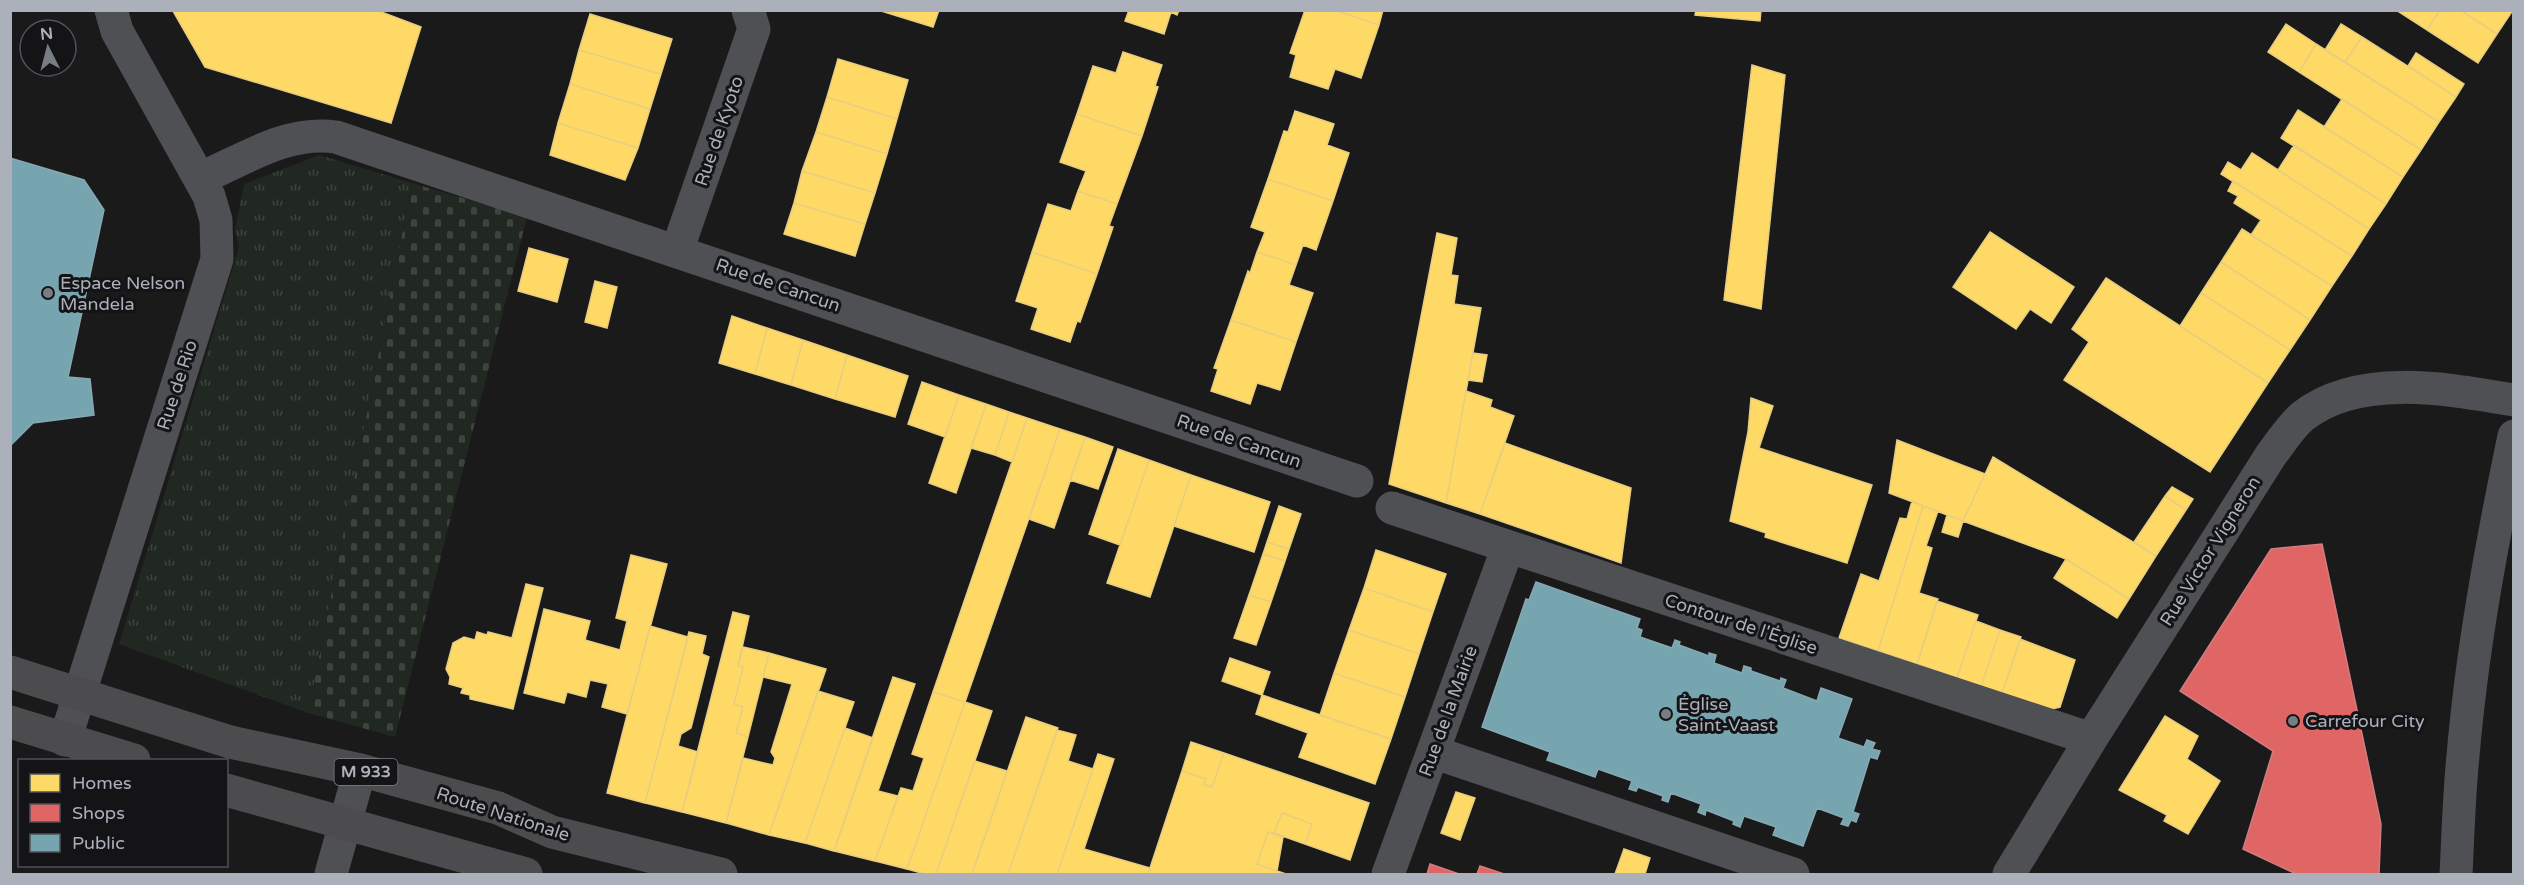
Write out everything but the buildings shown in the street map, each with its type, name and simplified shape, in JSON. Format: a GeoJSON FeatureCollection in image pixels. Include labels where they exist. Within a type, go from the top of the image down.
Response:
{"type":"FeatureCollection","features":[{"type":"Feature","properties":{"kind":"main road","name":"Route Nationale"},"geometry":{"type":"LineString","coordinates":[[10,672],[230,742],[360,770],[498,808],[552,832],[721,874]]}},
{"type":"Feature","properties":{"kind":"main road"},"geometry":{"type":"LineString","coordinates":[[10,722],[131,759]]}},
{"type":"Feature","properties":{"kind":"main road"},"geometry":{"type":"LineString","coordinates":[[228,791],[526,874]]}},
{"type":"Feature","properties":{"kind":"street","name":"Rue de Rio"},"geometry":{"type":"LineString","coordinates":[[65,740],[217,259],[216,219],[201,178],[117,31],[111,10]]}},
{"type":"Feature","properties":{"kind":"street","name":"Rue de Kyoto"},"geometry":{"type":"LineString","coordinates":[[677,251],[754,29],[748,10]]}},
{"type":"Feature","properties":{"kind":"street","name":"Rue de Cancun"},"geometry":{"type":"LineString","coordinates":[[201,178],[289,139],[315,134],[336,137],[1356,481]]}},
{"type":"Feature","properties":{"kind":"street","name":"Rue Victor Vigneron"},"geometry":{"type":"LineString","coordinates":[[2009,874],[2091,739],[2271,455],[2304,416],[2325,404],[2355,392],[2384,388],[2423,388],[2514,400]]}},
{"type":"Feature","properties":{"kind":"street"},"geometry":{"type":"LineString","coordinates":[[2456,874],[2463,756],[2475,655],[2489,560],[2514,436]]}},
{"type":"Feature","properties":{"kind":"street","name":"Contour de l'Église"},"geometry":{"type":"LineString","coordinates":[[1392,508],[2091,739]]}},
{"type":"Feature","properties":{"kind":"street","name":"Rue de la Mairie"},"geometry":{"type":"LineString","coordinates":[[1388,874],[1508,547]]}},
{"type":"Feature","properties":{"kind":"street"},"geometry":{"type":"LineString","coordinates":[[1433,752],[1793,874]]}},
{"type":"Feature","properties":{"kind":"street"},"geometry":{"type":"LineString","coordinates":[[331,874],[360,770]]}},
{"type":"Feature","properties":{"kind":"green space"},"geometry":{"type":"Polygon","coordinates":[[[319,155],[412,183],[308,713],[119,644],[239,247],[235,230],[244,184],[319,155]]]}},
{"type":"Feature","properties":{"kind":"green space"},"geometry":{"type":"Polygon","coordinates":[[[412,183],[527,217],[395,737],[308,713],[412,183]]]}},
{"type":"Feature","properties":{"kind":"place","name":"Espace Nelson Mandela"},"geometry":{"type":"Point","coordinates":[48,293]}},
{"type":"Feature","properties":{"kind":"place","name":"Église Saint-Vaast"},"geometry":{"type":"Point","coordinates":[1666,714]}},
{"type":"Feature","properties":{"kind":"place","name":"Carrefour City"},"geometry":{"type":"Point","coordinates":[2293,721]}}]}
